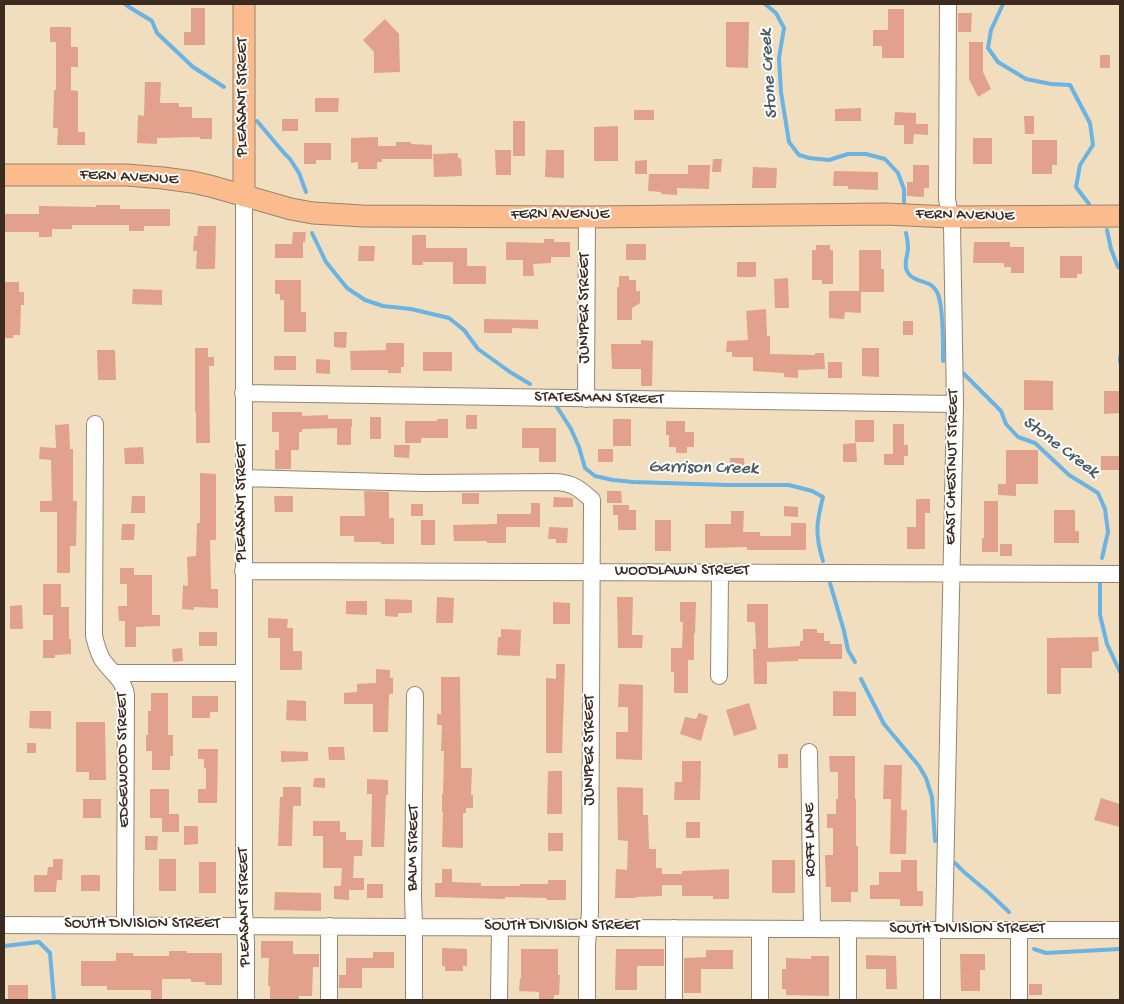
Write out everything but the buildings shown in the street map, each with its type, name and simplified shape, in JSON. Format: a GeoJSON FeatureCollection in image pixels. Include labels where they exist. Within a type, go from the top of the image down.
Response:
{"type":"FeatureCollection","features":[{"type":"Feature","properties":{"kind":"main road","name":"PLEASANT STREET"},"geometry":{"type":"LineString","coordinates":[[244,4],[244,196]]}},
{"type":"Feature","properties":{"kind":"main road","name":"FERN AVENUE"},"geometry":{"type":"LineString","coordinates":[[4,175],[128,175],[153,177],[192,182],[291,209],[313,213],[363,216],[587,217],[886,214],[950,217],[1120,216]]}},
{"type":"Feature","properties":{"kind":"street","name":"EAST CHESTNUT STREET"},"geometry":{"type":"LineString","coordinates":[[932,1000],[938,930],[955,404],[952,225],[948,199],[948,4]]}},
{"type":"Feature","properties":{"kind":"street","name":"PLEASANT STREET"},"geometry":{"type":"LineString","coordinates":[[244,196],[244,910],[246,1000]]}},
{"type":"Feature","properties":{"kind":"street","name":"JUNIPER STREET"},"geometry":{"type":"LineString","coordinates":[[586,398],[587,217]]}},
{"type":"Feature","properties":{"kind":"street","name":"STATESMAN STREET"},"geometry":{"type":"LineString","coordinates":[[243,393],[955,404]]}},
{"type":"Feature","properties":{"kind":"street","name":"EDGEWOOD STREET"},"geometry":{"type":"LineString","coordinates":[[95,424],[94,636],[102,658],[122,683],[126,695],[125,925]]}},
{"type":"Feature","properties":{"kind":"street","name":"JUNIPER STREET"},"geometry":{"type":"LineString","coordinates":[[244,478],[424,483],[556,482],[576,487],[592,500],[590,912],[587,944],[587,1000]]}},
{"type":"Feature","properties":{"kind":"street","name":"WOODLAWN STREET"},"geometry":{"type":"LineString","coordinates":[[244,571],[1120,574]]}},
{"type":"Feature","properties":{"kind":"street"},"geometry":{"type":"LineString","coordinates":[[719,676],[720,573]]}},
{"type":"Feature","properties":{"kind":"street"},"geometry":{"type":"LineString","coordinates":[[114,673],[244,673]]}},
{"type":"Feature","properties":{"kind":"street","name":"BALM STREET"},"geometry":{"type":"LineString","coordinates":[[414,1000],[415,695]]}},
{"type":"Feature","properties":{"kind":"street","name":"ROFF LANE"},"geometry":{"type":"LineString","coordinates":[[809,752],[812,928]]}},
{"type":"Feature","properties":{"kind":"street","name":"SOUTH DIVISION STREET"},"geometry":{"type":"LineString","coordinates":[[4,925],[1120,930]]}},
{"type":"Feature","properties":{"kind":"street"},"geometry":{"type":"LineString","coordinates":[[329,926],[329,1000]]}},
{"type":"Feature","properties":{"kind":"street"},"geometry":{"type":"LineString","coordinates":[[499,1000],[500,927]]}},
{"type":"Feature","properties":{"kind":"street"},"geometry":{"type":"LineString","coordinates":[[674,928],[674,1000]]}},
{"type":"Feature","properties":{"kind":"street"},"geometry":{"type":"LineString","coordinates":[[760,929],[760,1000]]}},
{"type":"Feature","properties":{"kind":"street"},"geometry":{"type":"LineString","coordinates":[[848,929],[848,1000]]}},
{"type":"Feature","properties":{"kind":"street"},"geometry":{"type":"LineString","coordinates":[[1018,1000],[1019,930]]}},
{"type":"Feature","properties":{"kind":"waterway","name":"Garrison Creek"},"geometry":{"type":"LineString","coordinates":[[125,4],[152,21],[157,33],[193,67],[224,87]]}},
{"type":"Feature","properties":{"kind":"waterway","name":"Stone Creek"},"geometry":{"type":"LineString","coordinates":[[765,4],[776,13],[784,28],[779,58],[781,92],[789,142],[799,155],[809,158],[829,160],[848,154],[866,154],[885,159],[898,173],[904,189],[904,204]]}},
{"type":"Feature","properties":{"kind":"waterway"},"geometry":{"type":"LineString","coordinates":[[1003,4],[991,30],[988,48],[998,62],[1026,79],[1051,84],[1070,85],[1090,123],[1093,145],[1080,165],[1076,187],[1089,204]]}},
{"type":"Feature","properties":{"kind":"waterway","name":"Garrison Creek"},"geometry":{"type":"LineString","coordinates":[[257,121],[290,159],[299,173],[306,192]]}},
{"type":"Feature","properties":{"kind":"waterway"},"geometry":{"type":"LineString","coordinates":[[1107,230],[1111,249],[1120,268]]}},
{"type":"Feature","properties":{"kind":"waterway","name":"Garrison Creek"},"geometry":{"type":"LineString","coordinates":[[312,233],[326,262],[347,288],[365,300],[383,306],[411,309],[449,318],[464,330],[478,349],[530,384]]}},
{"type":"Feature","properties":{"kind":"waterway","name":"Stone Creek"},"geometry":{"type":"LineString","coordinates":[[906,233],[908,246],[907,271],[913,278],[934,288],[939,298],[943,325],[943,361]]}},
{"type":"Feature","properties":{"kind":"waterway"},"geometry":{"type":"LineString","coordinates":[[1120,357],[1120,362]]}},
{"type":"Feature","properties":{"kind":"waterway","name":"Stone Creek"},"geometry":{"type":"LineString","coordinates":[[963,373],[1001,411],[1006,424],[1018,437],[1035,443],[1069,475],[1098,493],[1105,509],[1108,532],[1102,558]]}},
{"type":"Feature","properties":{"kind":"waterway","name":"Garrison Creek"},"geometry":{"type":"LineString","coordinates":[[557,407],[571,429],[585,468],[595,476],[633,482],[789,485],[812,491],[823,497],[817,529],[823,561]]}},
{"type":"Feature","properties":{"kind":"waterway","name":"Garrison Creek"},"geometry":{"type":"LineString","coordinates":[[830,583],[848,650],[855,662]]}},
{"type":"Feature","properties":{"kind":"waterway","name":"Stone Creek"},"geometry":{"type":"LineString","coordinates":[[1100,583],[1100,615],[1107,644],[1120,672]]}},
{"type":"Feature","properties":{"kind":"waterway","name":"Garrison Creek"},"geometry":{"type":"LineString","coordinates":[[861,679],[884,724],[919,766],[926,778],[932,797],[935,841]]}},
{"type":"Feature","properties":{"kind":"waterway","name":"Garrison Creek"},"geometry":{"type":"LineString","coordinates":[[955,863],[1009,912]]}},
{"type":"Feature","properties":{"kind":"waterway"},"geometry":{"type":"LineString","coordinates":[[4,946],[39,942],[50,953],[54,1000]]}},
{"type":"Feature","properties":{"kind":"waterway","name":"Garrison Creek"},"geometry":{"type":"LineString","coordinates":[[1034,949],[1046,953],[1120,949]]}}]}
